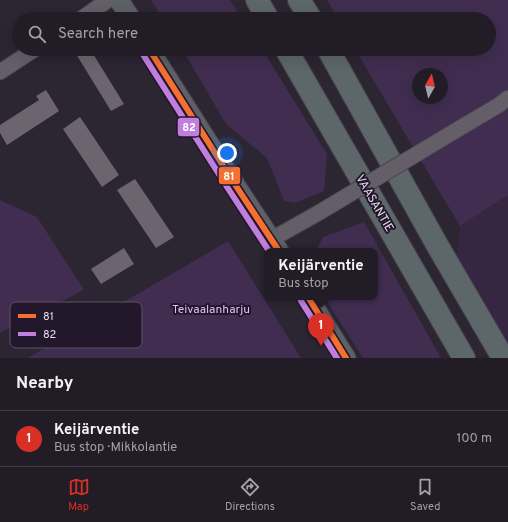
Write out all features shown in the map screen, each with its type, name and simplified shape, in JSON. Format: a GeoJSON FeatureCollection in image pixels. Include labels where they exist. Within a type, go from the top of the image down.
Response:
{"type":"FeatureCollection","features":[{"type":"Feature","properties":{"kind":"highway"},"geometry":{"type":"LineString","coordinates":[[257,0],[264,12]]}},
{"type":"Feature","properties":{"kind":"highway"},"geometry":{"type":"LineString","coordinates":[[299,0],[307,12]]}},
{"type":"Feature","properties":{"kind":"highway","name":"VAASANTIE"},"geometry":{"type":"LineString","coordinates":[[290,56],[464,358]]}},
{"type":"Feature","properties":{"kind":"highway"},"geometry":{"type":"LineString","coordinates":[[332,56],[436,243],[503,358]]}},
{"type":"Feature","properties":{"kind":"main road"},"geometry":{"type":"LineString","coordinates":[[119,0],[127,12]]}},
{"type":"Feature","properties":{"kind":"main road"},"geometry":{"type":"LineString","coordinates":[[153,56],[240,193],[276,245]]}},
{"type":"Feature","properties":{"kind":"main road"},"geometry":{"type":"LineString","coordinates":[[310,300],[346,358]]}},
{"type":"Feature","properties":{"kind":"street"},"geometry":{"type":"LineString","coordinates":[[91,12],[108,0]]}},
{"type":"Feature","properties":{"kind":"street"},"geometry":{"type":"LineString","coordinates":[[0,72],[25,56]]}},
{"type":"Feature","properties":{"kind":"street"},"geometry":{"type":"LineString","coordinates":[[276,245],[320,212],[499,105],[508,98]]}},
{"type":"Feature","properties":{"kind":"shaded area"},"geometry":{"type":"Polygon","coordinates":[[[508,195],[508,346],[457,258],[460,226],[508,195]]]}},
{"type":"Feature","properties":{"kind":"green space"},"geometry":{"type":"Polygon","coordinates":[[[151,0],[230,0],[238,12],[159,12],[151,0]]]}},
{"type":"Feature","properties":{"kind":"green space"},"geometry":{"type":"Polygon","coordinates":[[[327,0],[508,0],[508,195],[460,226],[359,56],[496,56],[496,12],[334,12],[327,0]]]}},
{"type":"Feature","properties":{"kind":"green space"},"geometry":{"type":"Polygon","coordinates":[[[186,56],[266,56],[327,154],[324,191],[295,203],[284,201],[267,158],[226,124],[186,56]]]}},
{"type":"Feature","properties":{"kind":"green space"},"geometry":{"type":"Polygon","coordinates":[[[0,200],[37,217],[84,290],[61,302],[10,302],[10,328],[0,333],[0,200]]]}},
{"type":"Feature","properties":{"kind":"green space"},"geometry":{"type":"Polygon","coordinates":[[[364,222],[441,358],[363,358],[326,300],[378,300],[378,248],[318,248],[323,237],[364,222]]]}},
{"type":"Feature","properties":{"kind":"green space","name":"Teivaalanharju"},"geometry":{"type":"Polygon","coordinates":[[[228,241],[301,358],[28,358],[45,348],[142,348],[142,302],[124,302],[228,241]]]}},
{"type":"Feature","properties":{"kind":"building"},"geometry":{"type":"Polygon","coordinates":[[[77,56],[94,56],[124,104],[111,111],[77,56]]]}},
{"type":"Feature","properties":{"kind":"building"},"geometry":{"type":"Polygon","coordinates":[[[46,90],[59,111],[7,145],[0,133],[0,125],[39,100],[36,96],[46,90]]]}},
{"type":"Feature","properties":{"kind":"building"},"geometry":{"type":"Polygon","coordinates":[[[80,117],[119,175],[102,187],[63,129],[80,117]]]}},
{"type":"Feature","properties":{"kind":"building"},"geometry":{"type":"Polygon","coordinates":[[[135,179],[174,237],[156,248],[117,190],[135,179]]]}},
{"type":"Feature","properties":{"kind":"building"},"geometry":{"type":"Polygon","coordinates":[[[124,248],[134,264],[101,284],[91,269],[124,248]]]}},
{"type":"Feature","properties":{"kind":"transit line","name":"82"},"geometry":{"type":"LineString","coordinates":[[144,56],[267,248]]}},
{"type":"Feature","properties":{"kind":"transit line","name":"81"},"geometry":{"type":"LineString","coordinates":[[153,56],[277,248]]}},
{"type":"Feature","properties":{"kind":"transit line","name":"81"},"geometry":{"type":"LineString","coordinates":[[310,300],[346,358]]}},
{"type":"Feature","properties":{"kind":"transit line","name":"82"},"geometry":{"type":"LineString","coordinates":[[301,301],[337,358]]}},
{"type":"Feature","properties":{"kind":"place","name":"Keijärventie"},"geometry":{"type":"Point","coordinates":[321,346]}}]}
